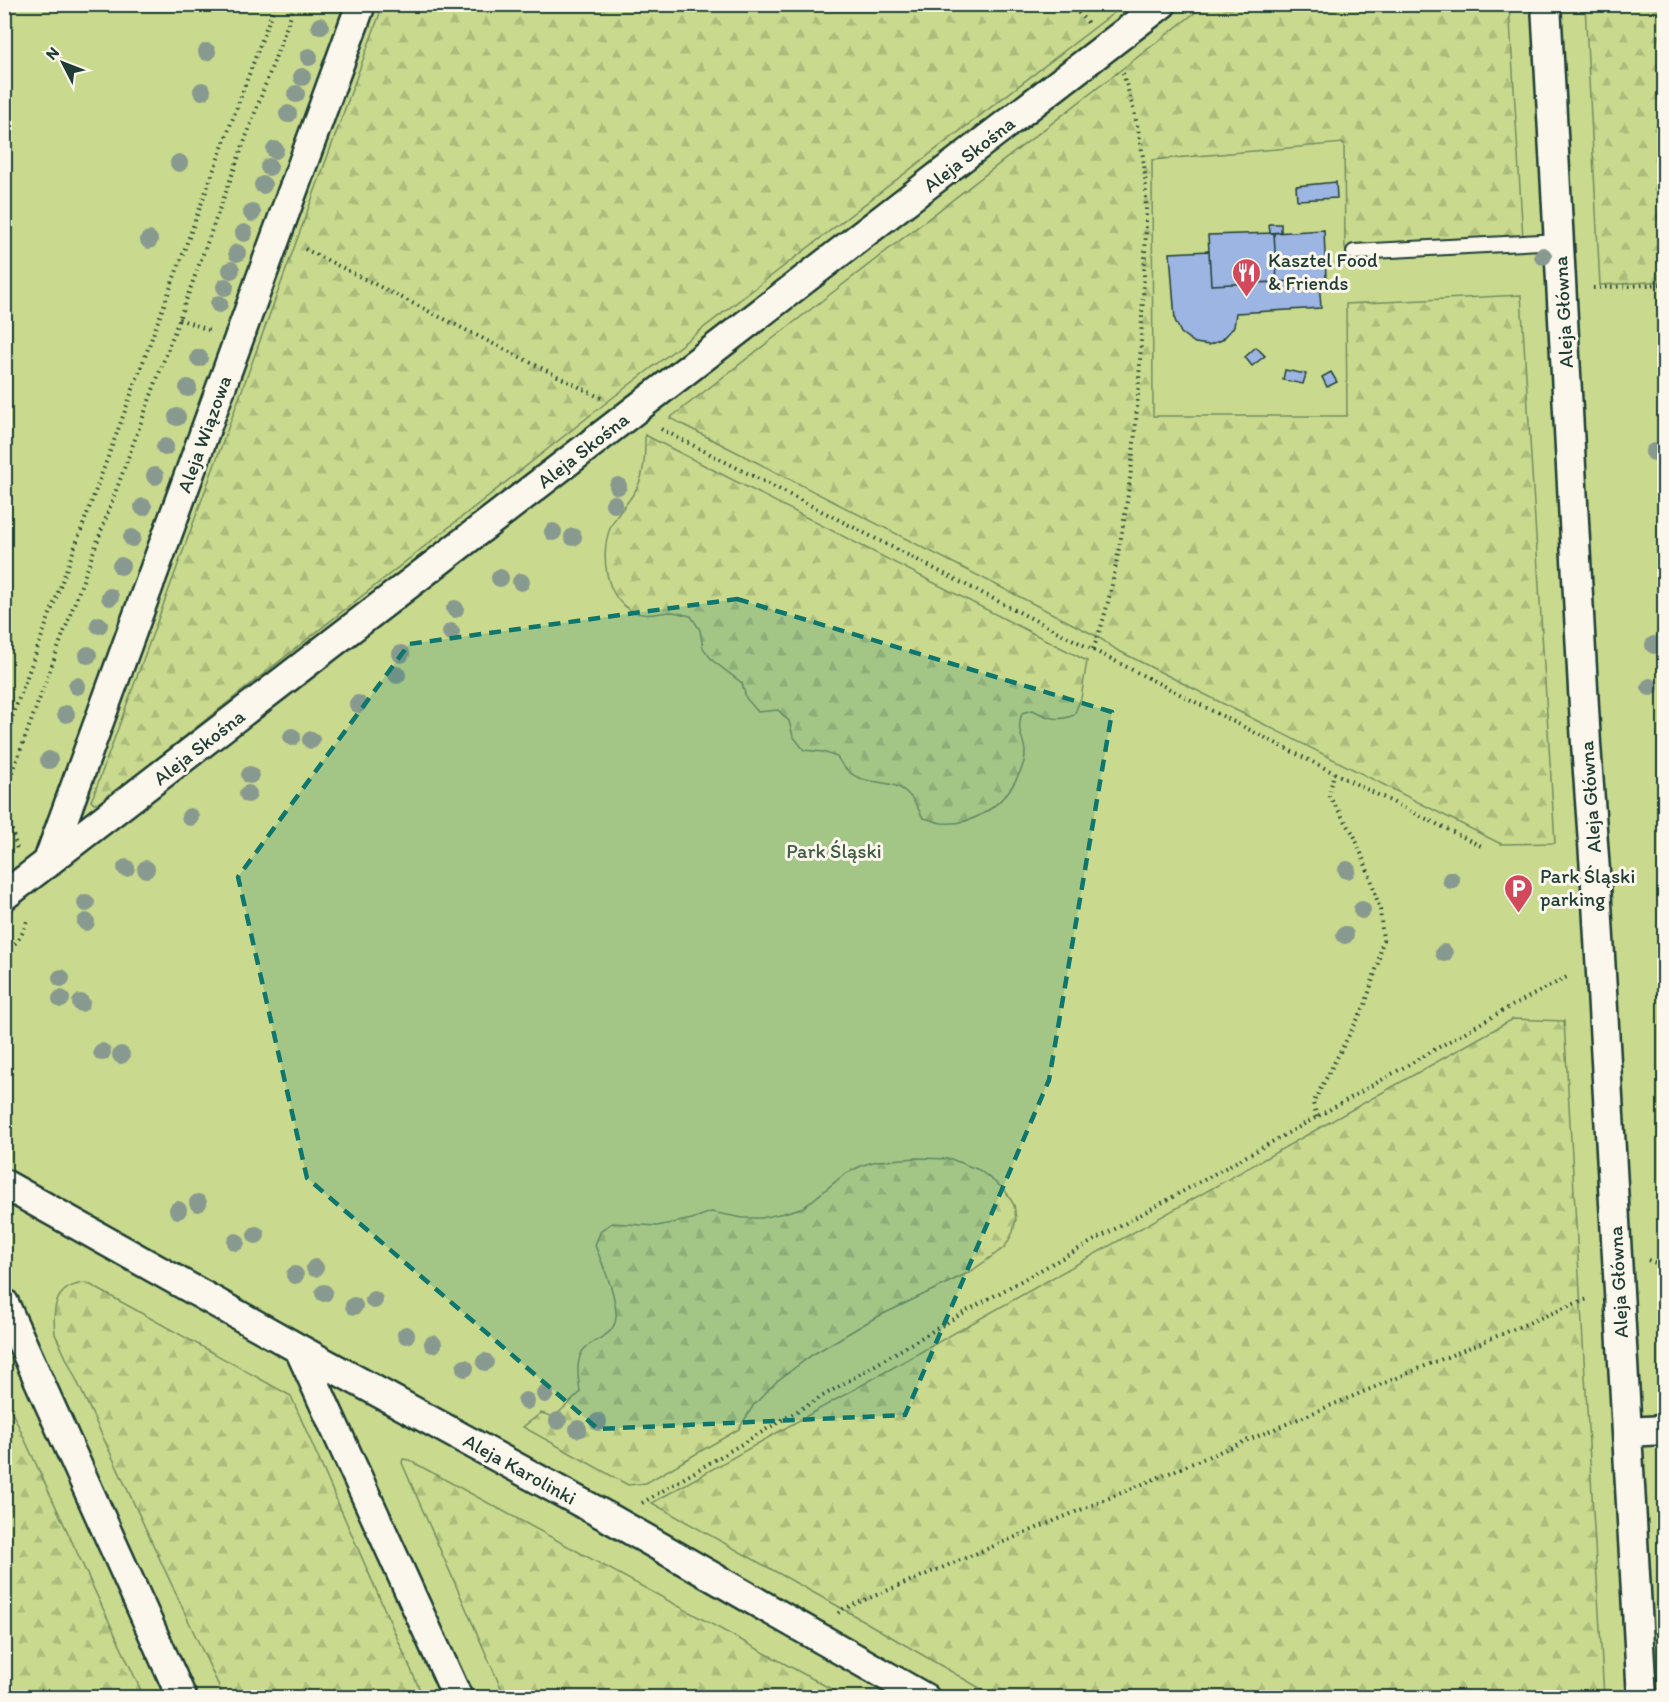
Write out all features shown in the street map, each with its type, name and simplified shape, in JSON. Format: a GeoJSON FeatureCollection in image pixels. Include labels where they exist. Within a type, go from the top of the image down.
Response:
{"type":"FeatureCollection","features":[{"type":"Feature","properties":{"kind":"street","name":"Aleja Wiązowa"},"geometry":{"type":"LineString","coordinates":[[47,864],[362,4]]}},
{"type":"Feature","properties":{"kind":"street","name":"Aleja Skośna"},"geometry":{"type":"LineString","coordinates":[[4,896],[1162,4]]}},
{"type":"Feature","properties":{"kind":"street","name":"Aleja Główna"},"geometry":{"type":"LineString","coordinates":[[1546,4],[1585,732],[1642,1698]]}},
{"type":"Feature","properties":{"kind":"street","name":"Aleja Karolinki"},"geometry":{"type":"LineString","coordinates":[[4,1184],[299,1349],[613,1520],[926,1698]]}},
{"type":"Feature","properties":{"kind":"street"},"geometry":{"type":"LineString","coordinates":[[4,1303],[182,1698]]}},
{"type":"Feature","properties":{"kind":"street"},"geometry":{"type":"LineString","coordinates":[[299,1349],[458,1698]]}},
{"type":"Feature","properties":{"kind":"street"},"geometry":{"type":"LineString","coordinates":[[1627,1432],[1665,1430]]}},
{"type":"Feature","properties":{"kind":"lane"},"geometry":{"type":"LineString","coordinates":[[1354,252],[1559,241]]}},
{"type":"Feature","properties":{"kind":"path"},"geometry":{"type":"LineString","coordinates":[[4,739],[275,4]]}},
{"type":"Feature","properties":{"kind":"path"},"geometry":{"type":"LineString","coordinates":[[4,795],[296,4]]}},
{"type":"Feature","properties":{"kind":"path"},"geometry":{"type":"LineString","coordinates":[[1070,4],[1110,46],[1122,70],[1134,108],[1142,145],[1145,177],[1146,238],[1138,411],[1125,515],[1111,594],[1093,649]]}},
{"type":"Feature","properties":{"kind":"path"},"geometry":{"type":"LineString","coordinates":[[278,235],[1483,847]]}},
{"type":"Feature","properties":{"kind":"path"},"geometry":{"type":"LineString","coordinates":[[1593,288],[1665,284]]}},
{"type":"Feature","properties":{"kind":"path"},"geometry":{"type":"LineString","coordinates":[[1317,1117],[1313,1103],[1365,1005],[1383,940],[1380,910],[1371,879],[1354,835],[1329,796],[1334,773]]}},
{"type":"Feature","properties":{"kind":"path"},"geometry":{"type":"LineString","coordinates":[[613,1520],[963,1313],[1599,958]]}},
{"type":"Feature","properties":{"kind":"path"},"geometry":{"type":"LineString","coordinates":[[1644,1259],[1665,1266]]}},
{"type":"Feature","properties":{"kind":"path"},"geometry":{"type":"LineString","coordinates":[[816,1634],[843,1609],[1581,1301],[1618,1295]]}},
{"type":"Feature","properties":{"kind":"highlighted area"},"geometry":{"type":"Polygon","coordinates":[[[737,599],[1112,712],[1049,1080],[905,1415],[598,1429],[307,1178],[238,877],[409,644],[737,599]]]}},
{"type":"Feature","properties":{"kind":"green space","name":"Park Śląski"},"geometry":{"type":"Polygon","coordinates":[[[5,5],[1664,5],[1664,1697],[5,1698],[5,5]]]}},
{"type":"Feature","properties":{"kind":"green space"},"geometry":{"type":"Polygon","coordinates":[[[383,5],[1124,5],[607,402],[141,771],[98,803],[93,803],[91,801],[383,5]]]}},
{"type":"Feature","properties":{"kind":"green space"},"geometry":{"type":"Polygon","coordinates":[[[1205,5],[1509,5],[1523,239],[1345,248],[1344,143],[1152,160],[1153,416],[1347,416],[1346,304],[1521,295],[1555,843],[1501,844],[1117,650],[1098,637],[670,418],[1205,5]]]}},
{"type":"Feature","properties":{"kind":"green space"},"geometry":{"type":"Polygon","coordinates":[[[1585,5],[1664,5],[1664,281],[1600,285],[1585,5]]]}},
{"type":"Feature","properties":{"kind":"green space"},"geometry":{"type":"Polygon","coordinates":[[[645,435],[1087,661],[1081,698],[1074,715],[1058,719],[1033,710],[1022,713],[1020,731],[1025,748],[1025,758],[1013,785],[992,808],[963,822],[942,823],[923,818],[912,798],[898,787],[862,779],[845,768],[837,757],[823,752],[804,750],[793,736],[789,721],[778,710],[758,712],[746,698],[742,683],[713,661],[703,648],[700,630],[691,616],[673,612],[637,613],[623,605],[615,595],[610,584],[605,559],[608,534],[640,481],[644,464],[645,435]]]}},
{"type":"Feature","properties":{"kind":"green space"},"geometry":{"type":"Polygon","coordinates":[[[1513,1019],[1564,1021],[1604,1697],[995,1697],[652,1503],[1513,1019]]]}},
{"type":"Feature","properties":{"kind":"green space"},"geometry":{"type":"Polygon","coordinates":[[[917,1158],[951,1159],[979,1170],[1005,1190],[1014,1205],[1016,1219],[1013,1232],[1005,1247],[970,1272],[873,1319],[812,1355],[777,1381],[753,1406],[739,1429],[646,1483],[628,1485],[523,1427],[541,1413],[554,1417],[580,1393],[578,1367],[582,1352],[613,1328],[616,1312],[613,1294],[595,1245],[601,1230],[612,1223],[657,1226],[692,1219],[711,1212],[743,1218],[761,1218],[784,1213],[804,1207],[845,1174],[863,1165],[877,1161],[917,1158]]]}},
{"type":"Feature","properties":{"kind":"green space"},"geometry":{"type":"Polygon","coordinates":[[[87,1283],[291,1396],[423,1697],[224,1697],[55,1334],[54,1315],[58,1299],[68,1288],[87,1283]]]}},
{"type":"Feature","properties":{"kind":"green space"},"geometry":{"type":"Polygon","coordinates":[[[5,1397],[144,1697],[5,1697],[5,1397]]]}},
{"type":"Feature","properties":{"kind":"green space"},"geometry":{"type":"Polygon","coordinates":[[[403,1459],[409,1460],[846,1697],[505,1697],[402,1463],[403,1459]]]}},
{"type":"Feature","properties":{"kind":"building"},"geometry":{"type":"Polygon","coordinates":[[[1336,182],[1337,198],[1297,200],[1296,186],[1336,182]]]}},
{"type":"Feature","properties":{"kind":"building"},"geometry":{"type":"Polygon","coordinates":[[[1269,224],[1281,224],[1281,232],[1270,233],[1269,224]]]}},
{"type":"Feature","properties":{"kind":"building","name":"Kasztel Food & Friends"},"geometry":{"type":"Polygon","coordinates":[[[1324,230],[1326,279],[1277,282],[1274,233],[1324,230]]]}},
{"type":"Feature","properties":{"kind":"building","name":"Kasztel Food & Friends"},"geometry":{"type":"Polygon","coordinates":[[[1274,233],[1277,282],[1211,285],[1208,235],[1274,233]]]}},
{"type":"Feature","properties":{"kind":"building","name":"Kasztel Food & Friends"},"geometry":{"type":"Polygon","coordinates":[[[1209,251],[1211,285],[1319,280],[1321,308],[1236,313],[1234,327],[1222,340],[1209,345],[1195,343],[1181,333],[1175,320],[1170,253],[1209,251]]]}},
{"type":"Feature","properties":{"kind":"building"},"geometry":{"type":"Polygon","coordinates":[[[1256,347],[1265,356],[1252,366],[1245,357],[1256,347]]]}},
{"type":"Feature","properties":{"kind":"building"},"geometry":{"type":"Polygon","coordinates":[[[1285,370],[1306,374],[1303,384],[1283,380],[1285,370]]]}},
{"type":"Feature","properties":{"kind":"building"},"geometry":{"type":"Polygon","coordinates":[[[1331,372],[1337,382],[1327,387],[1322,377],[1331,372]]]}},
{"type":"Feature","properties":{"kind":"place","name":"Kasztel Food & Friends"},"geometry":{"type":"Point","coordinates":[1247,298]}},
{"type":"Feature","properties":{"kind":"place","name":"Park Śląski parking"},"geometry":{"type":"Point","coordinates":[1519,914]}}]}
